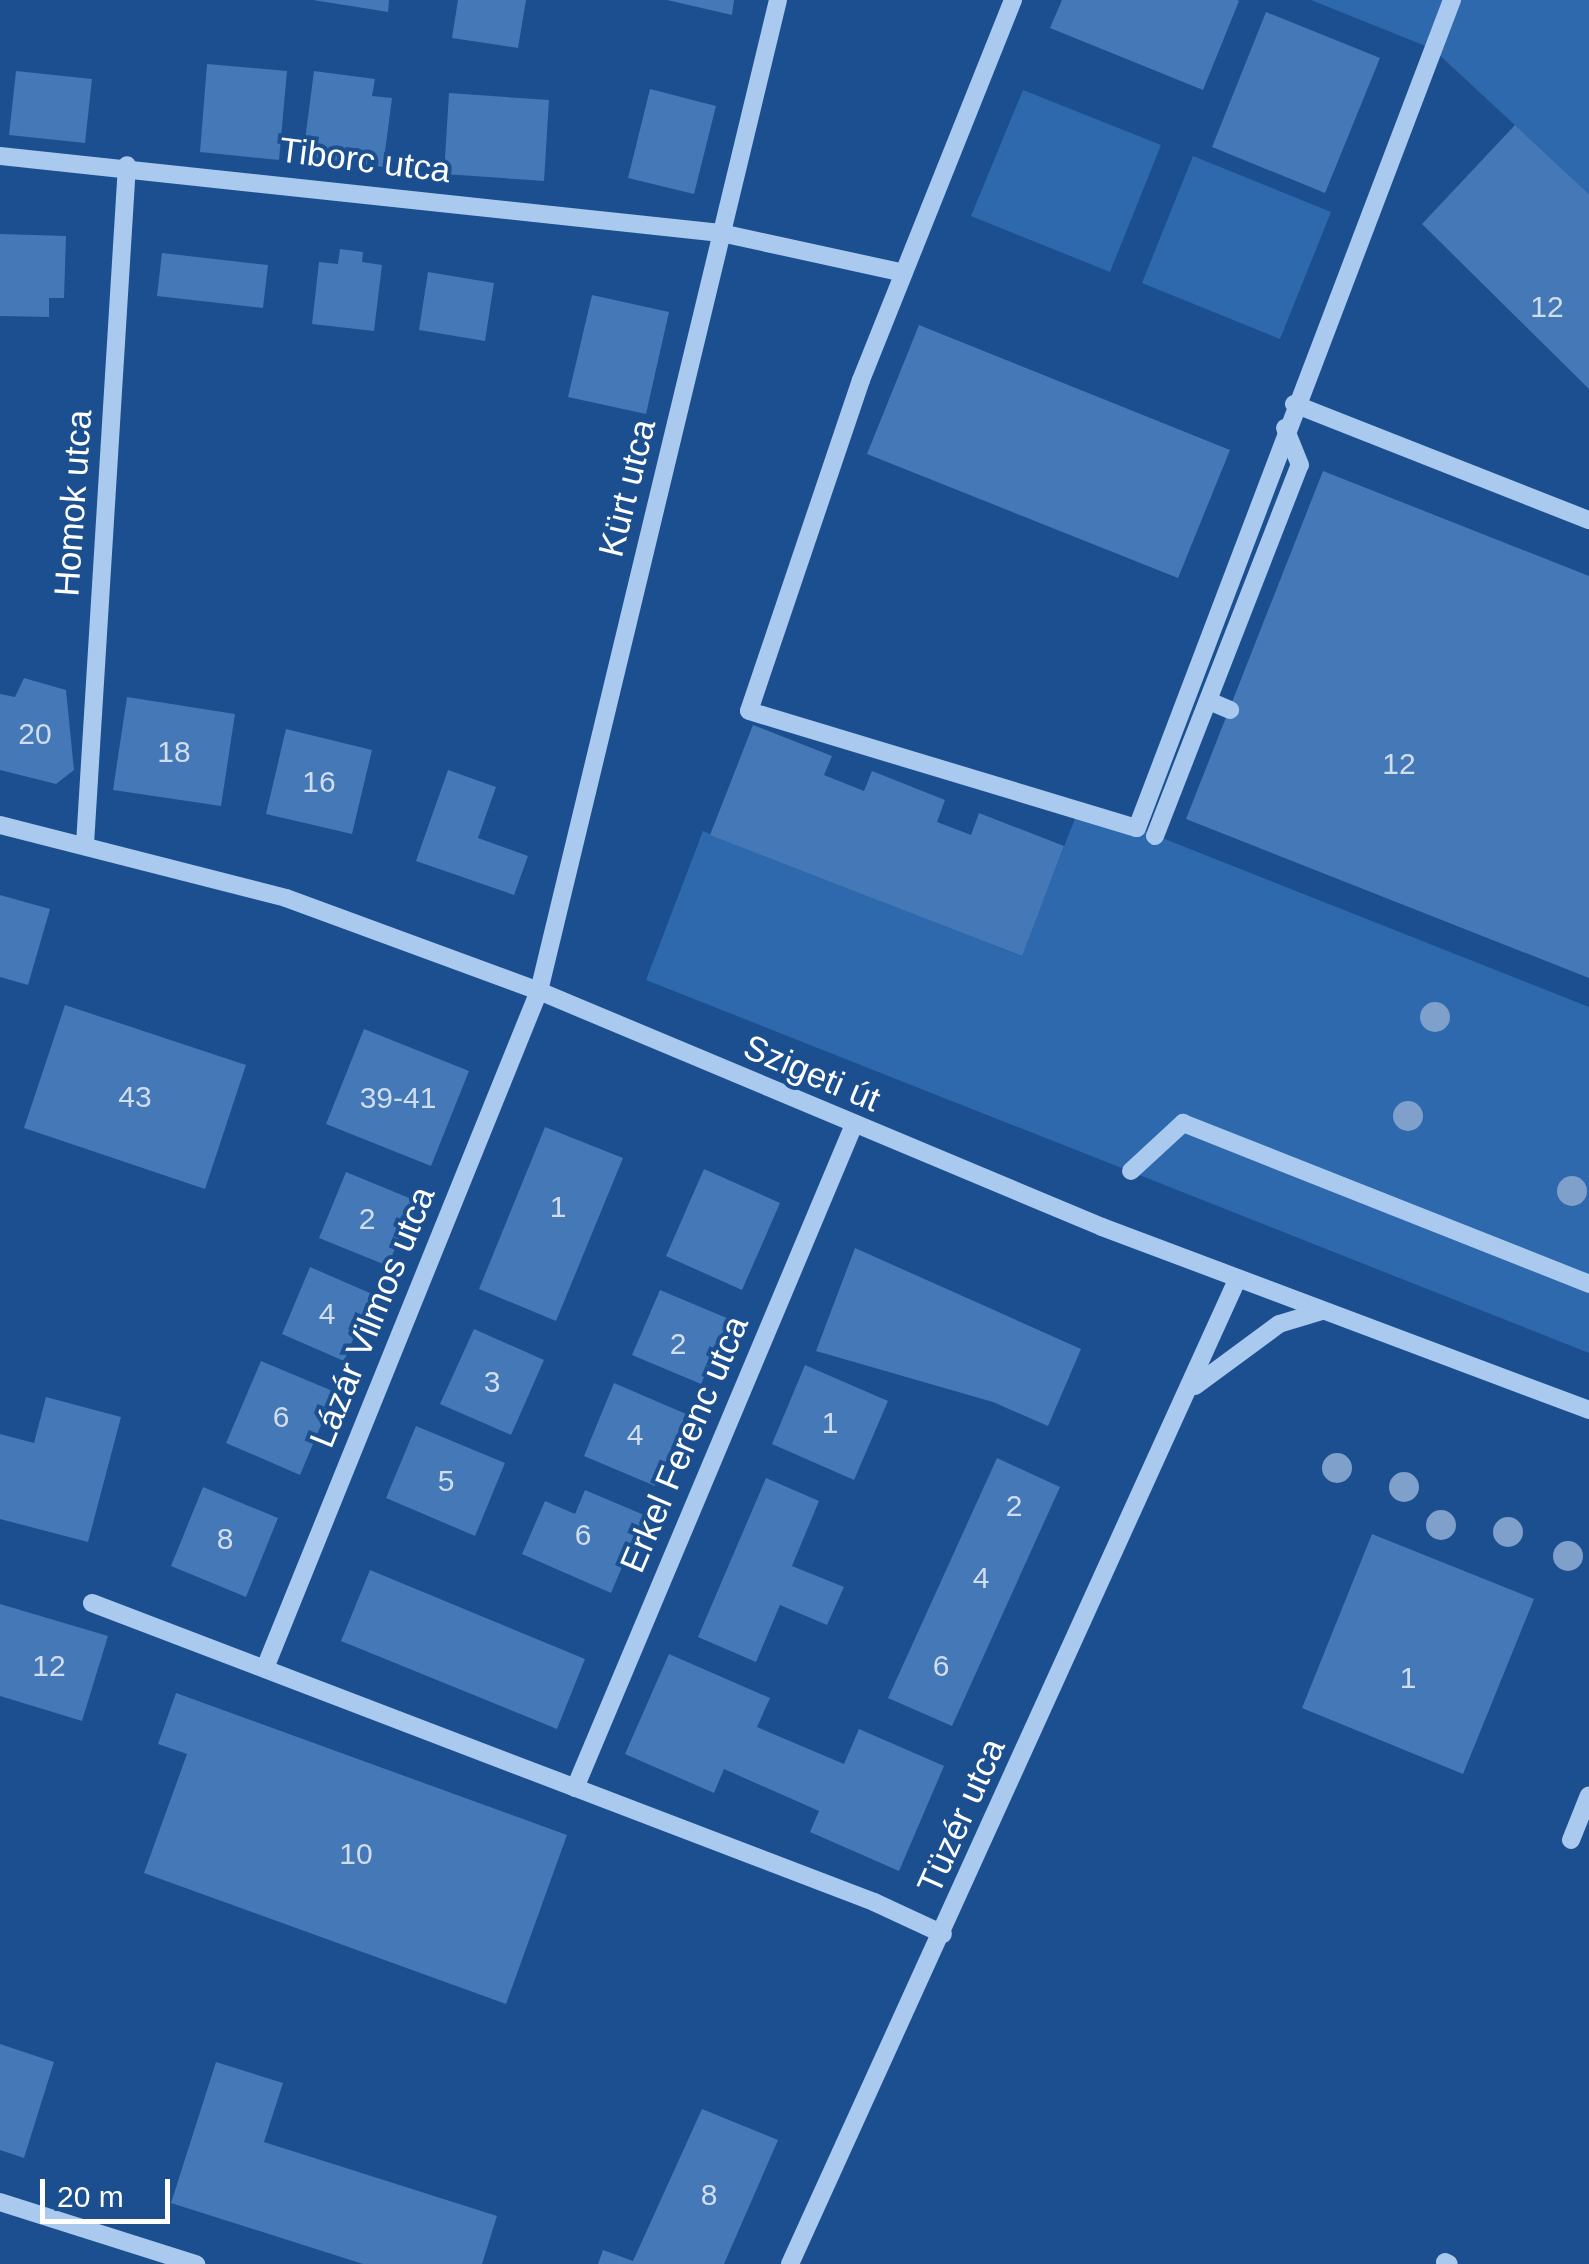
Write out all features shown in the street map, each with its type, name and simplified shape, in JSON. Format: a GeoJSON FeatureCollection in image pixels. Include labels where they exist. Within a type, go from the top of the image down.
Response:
{"type":"FeatureCollection","features":[{"type":"Feature","properties":{"kind":"street","name":"Kürt utca"},"geometry":{"type":"LineString","coordinates":[[539,991],[778,0]]}},
{"type":"Feature","properties":{"kind":"street"},"geometry":{"type":"LineString","coordinates":[[1014,0],[861,380],[748,711],[1146,832]]}},
{"type":"Feature","properties":{"kind":"street"},"geometry":{"type":"LineString","coordinates":[[1146,832],[1284,428],[1452,0]]}},
{"type":"Feature","properties":{"kind":"street","name":"Tiborc utca"},"geometry":{"type":"LineString","coordinates":[[0,156],[127,165],[721,234],[904,273]]}},
{"type":"Feature","properties":{"kind":"street","name":"Homok utca"},"geometry":{"type":"LineString","coordinates":[[85,844],[127,165]]}},
{"type":"Feature","properties":{"kind":"street"},"geometry":{"type":"LineString","coordinates":[[1294,404],[1589,520]]}},
{"type":"Feature","properties":{"kind":"street"},"geometry":{"type":"LineString","coordinates":[[1146,832],[1209,700],[1300,465],[1284,428]]}},
{"type":"Feature","properties":{"kind":"street"},"geometry":{"type":"LineString","coordinates":[[1209,700],[1230,710]]}},
{"type":"Feature","properties":{"kind":"street","name":"Szigeti út"},"geometry":{"type":"LineString","coordinates":[[0,825],[286,898],[539,991],[853,1126],[1237,1280],[1589,1410]]}},
{"type":"Feature","properties":{"kind":"street","name":"Lázár Vilmos utca"},"geometry":{"type":"LineString","coordinates":[[265,1668],[539,991]]}},
{"type":"Feature","properties":{"kind":"street"},"geometry":{"type":"LineString","coordinates":[[1131,1172],[1183,1123],[1589,1284]]}},
{"type":"Feature","properties":{"kind":"street","name":"Erkel Ferenc utca"},"geometry":{"type":"LineString","coordinates":[[574,1788],[853,1126]]}},
{"type":"Feature","properties":{"kind":"street","name":"Tüzér utca"},"geometry":{"type":"LineString","coordinates":[[790,2264],[1237,1280]]}},
{"type":"Feature","properties":{"kind":"street","name":"Tüzér utca"},"geometry":{"type":"LineString","coordinates":[[1187,1394],[1279,1324],[1322,1311]]}},
{"type":"Feature","properties":{"kind":"street"},"geometry":{"type":"LineString","coordinates":[[92,1603],[943,1934]]}},
{"type":"Feature","properties":{"kind":"street"},"geometry":{"type":"LineString","coordinates":[[1571,1840],[1589,1795]]}},
{"type":"Feature","properties":{"kind":"street"},"geometry":{"type":"LineString","coordinates":[[0,2202],[196,2264]]}},
{"type":"Feature","properties":{"kind":"shaded area"},"geometry":{"type":"Polygon","coordinates":[[[1311,0],[1589,0],[1589,194],[1433,49],[1311,0]]]}},
{"type":"Feature","properties":{"kind":"shaded area"},"geometry":{"type":"Polygon","coordinates":[[[1023,90],[1161,145],[1110,272],[971,216],[1023,90]]]}},
{"type":"Feature","properties":{"kind":"shaded area"},"geometry":{"type":"Polygon","coordinates":[[[1193,156],[1331,212],[1280,339],[1142,283],[1193,156]]]}},
{"type":"Feature","properties":{"kind":"shaded area"},"geometry":{"type":"Polygon","coordinates":[[[1078,811],[1137,828],[1589,1007],[1589,1353],[646,980],[703,831],[1021,956],[1078,811]]]}},
{"type":"Feature","properties":{"kind":"building"},"geometry":{"type":"Polygon","coordinates":[[[313,0],[389,0],[388,12],[313,0]]]}},
{"type":"Feature","properties":{"kind":"building"},"geometry":{"type":"Polygon","coordinates":[[[458,0],[526,0],[518,48],[452,38],[458,0]]]}},
{"type":"Feature","properties":{"kind":"building"},"geometry":{"type":"Polygon","coordinates":[[[667,0],[734,0],[732,15],[667,0]]]}},
{"type":"Feature","properties":{"kind":"building"},"geometry":{"type":"Polygon","coordinates":[[[1062,0],[1239,1],[1203,90],[1050,28],[1062,0]]]}},
{"type":"Feature","properties":{"kind":"building"},"geometry":{"type":"Polygon","coordinates":[[[1266,12],[1380,58],[1325,193],[1212,147],[1266,12]]]}},
{"type":"Feature","properties":{"kind":"building"},"geometry":{"type":"Polygon","coordinates":[[[207,64],[287,71],[279,160],[200,152],[207,64]]]}},
{"type":"Feature","properties":{"kind":"building"},"geometry":{"type":"Polygon","coordinates":[[[16,71],[92,79],[85,143],[9,135],[16,71]]]}},
{"type":"Feature","properties":{"kind":"building"},"geometry":{"type":"Polygon","coordinates":[[[314,71],[375,79],[372,96],[392,98],[383,167],[303,156],[314,71]]]}},
{"type":"Feature","properties":{"kind":"building"},"geometry":{"type":"Polygon","coordinates":[[[650,89],[716,106],[694,194],[628,178],[650,89]]]}},
{"type":"Feature","properties":{"kind":"building"},"geometry":{"type":"Polygon","coordinates":[[[449,93],[549,100],[544,181],[444,174],[449,93]]]}},
{"type":"Feature","properties":{"kind":"building"},"geometry":{"type":"Polygon","coordinates":[[[1515,125],[1589,194],[1589,389],[1422,224],[1515,125]]]}},
{"type":"Feature","properties":{"kind":"building"},"geometry":{"type":"Polygon","coordinates":[[[0,234],[66,236],[64,298],[49,298],[49,317],[0,316],[0,234]]]}},
{"type":"Feature","properties":{"kind":"building"},"geometry":{"type":"Polygon","coordinates":[[[340,249],[363,252],[362,262],[382,265],[374,331],[312,324],[319,262],[338,264],[340,249]]]}},
{"type":"Feature","properties":{"kind":"building"},"geometry":{"type":"Polygon","coordinates":[[[162,253],[268,265],[263,308],[157,296],[162,253]]]}},
{"type":"Feature","properties":{"kind":"building"},"geometry":{"type":"Polygon","coordinates":[[[428,272],[494,283],[485,341],[419,330],[428,272]]]}},
{"type":"Feature","properties":{"kind":"building"},"geometry":{"type":"Polygon","coordinates":[[[592,295],[669,312],[646,414],[568,397],[592,295]]]}},
{"type":"Feature","properties":{"kind":"building"},"geometry":{"type":"Polygon","coordinates":[[[919,325],[1230,450],[1178,578],[867,454],[919,325]]]}},
{"type":"Feature","properties":{"kind":"building"},"geometry":{"type":"Polygon","coordinates":[[[1323,471],[1589,576],[1589,978],[1186,819],[1323,471]]]}},
{"type":"Feature","properties":{"kind":"building"},"geometry":{"type":"Polygon","coordinates":[[[24,678],[66,690],[74,770],[56,784],[0,770],[0,694],[15,697],[24,678]]]}},
{"type":"Feature","properties":{"kind":"building"},"geometry":{"type":"Polygon","coordinates":[[[127,697],[235,714],[221,806],[113,790],[127,697]]]}},
{"type":"Feature","properties":{"kind":"building"},"geometry":{"type":"Polygon","coordinates":[[[753,725],[832,756],[824,775],[864,791],[872,771],[945,800],[937,822],[971,835],[979,813],[1064,846],[1022,956],[710,835],[753,725]]]}},
{"type":"Feature","properties":{"kind":"building"},"geometry":{"type":"Polygon","coordinates":[[[286,729],[372,750],[352,834],[266,814],[286,729]]]}},
{"type":"Feature","properties":{"kind":"building"},"geometry":{"type":"Polygon","coordinates":[[[448,770],[496,787],[478,838],[528,856],[514,895],[416,861],[448,770]]]}},
{"type":"Feature","properties":{"kind":"building"},"geometry":{"type":"Polygon","coordinates":[[[0,895],[50,909],[28,985],[0,977],[0,895]]]}},
{"type":"Feature","properties":{"kind":"building"},"geometry":{"type":"Polygon","coordinates":[[[65,1005],[246,1065],[205,1189],[24,1128],[65,1005]]]}},
{"type":"Feature","properties":{"kind":"building"},"geometry":{"type":"Polygon","coordinates":[[[364,1029],[469,1071],[431,1166],[326,1124],[364,1029]]]}},
{"type":"Feature","properties":{"kind":"building"},"geometry":{"type":"Polygon","coordinates":[[[545,1127],[623,1158],[556,1321],[479,1289],[545,1127]]]}},
{"type":"Feature","properties":{"kind":"building"},"geometry":{"type":"Polygon","coordinates":[[[704,1169],[780,1203],[742,1290],[666,1256],[704,1169]]]}},
{"type":"Feature","properties":{"kind":"building"},"geometry":{"type":"Polygon","coordinates":[[[346,1172],[414,1200],[388,1266],[319,1238],[346,1172]]]}},
{"type":"Feature","properties":{"kind":"building"},"geometry":{"type":"Polygon","coordinates":[[[855,1248],[1081,1349],[1048,1426],[993,1402],[816,1351],[855,1248]]]}},
{"type":"Feature","properties":{"kind":"building"},"geometry":{"type":"Polygon","coordinates":[[[310,1267],[372,1294],[344,1361],[282,1334],[310,1267]]]}},
{"type":"Feature","properties":{"kind":"building"},"geometry":{"type":"Polygon","coordinates":[[[660,1290],[729,1319],[701,1384],[632,1355],[660,1290]]]}},
{"type":"Feature","properties":{"kind":"building"},"geometry":{"type":"Polygon","coordinates":[[[474,1329],[544,1360],[511,1435],[440,1404],[474,1329]]]}},
{"type":"Feature","properties":{"kind":"building"},"geometry":{"type":"Polygon","coordinates":[[[261,1361],[335,1392],[300,1475],[226,1443],[261,1361]]]}},
{"type":"Feature","properties":{"kind":"building"},"geometry":{"type":"Polygon","coordinates":[[[805,1365],[888,1401],[854,1480],[772,1444],[805,1365]]]}},
{"type":"Feature","properties":{"kind":"building"},"geometry":{"type":"Polygon","coordinates":[[[614,1383],[686,1414],[655,1486],[584,1456],[614,1383]]]}},
{"type":"Feature","properties":{"kind":"building"},"geometry":{"type":"Polygon","coordinates":[[[46,1397],[121,1417],[88,1542],[0,1519],[0,1434],[34,1443],[46,1397]]]}},
{"type":"Feature","properties":{"kind":"building"},"geometry":{"type":"Polygon","coordinates":[[[416,1426],[505,1463],[475,1536],[386,1498],[416,1426]]]}},
{"type":"Feature","properties":{"kind":"building"},"geometry":{"type":"Polygon","coordinates":[[[997,1458],[1060,1487],[952,1726],[888,1698],[997,1458]]]}},
{"type":"Feature","properties":{"kind":"building"},"geometry":{"type":"Polygon","coordinates":[[[766,1478],[819,1501],[792,1566],[844,1587],[827,1625],[780,1605],[756,1662],[698,1637],[766,1478]]]}},
{"type":"Feature","properties":{"kind":"building"},"geometry":{"type":"Polygon","coordinates":[[[203,1487],[278,1518],[246,1597],[171,1566],[203,1487]]]}},
{"type":"Feature","properties":{"kind":"building"},"geometry":{"type":"Polygon","coordinates":[[[585,1490],[644,1515],[611,1593],[522,1554],[545,1501],[575,1514],[585,1490]]]}},
{"type":"Feature","properties":{"kind":"building"},"geometry":{"type":"Polygon","coordinates":[[[1372,1534],[1534,1599],[1463,1774],[1302,1708],[1372,1534]]]}},
{"type":"Feature","properties":{"kind":"building"},"geometry":{"type":"Polygon","coordinates":[[[370,1570],[585,1659],[557,1729],[341,1641],[370,1570]]]}},
{"type":"Feature","properties":{"kind":"building"},"geometry":{"type":"Polygon","coordinates":[[[0,1604],[108,1636],[82,1721],[0,1696],[0,1604]]]}},
{"type":"Feature","properties":{"kind":"building"},"geometry":{"type":"Polygon","coordinates":[[[669,1654],[770,1698],[757,1727],[844,1764],[859,1729],[944,1766],[899,1871],[810,1832],[819,1811],[724,1769],[714,1793],[625,1754],[669,1654]]]}},
{"type":"Feature","properties":{"kind":"building"},"geometry":{"type":"Polygon","coordinates":[[[176,1693],[567,1835],[506,2004],[144,1873],[187,1754],[158,1744],[176,1693]]]}},
{"type":"Feature","properties":{"kind":"building"},"geometry":{"type":"Polygon","coordinates":[[[0,2044],[54,2062],[24,2158],[0,2150],[0,2044]]]}},
{"type":"Feature","properties":{"kind":"building"},"geometry":{"type":"Polygon","coordinates":[[[216,2062],[283,2083],[264,2142],[497,2216],[482,2264],[363,2264],[171,2203],[216,2062]]]}},
{"type":"Feature","properties":{"kind":"building"},"geometry":{"type":"Polygon","coordinates":[[[702,2109],[778,2140],[724,2264],[598,2264],[603,2250],[633,2261],[702,2109]]]}}]}
